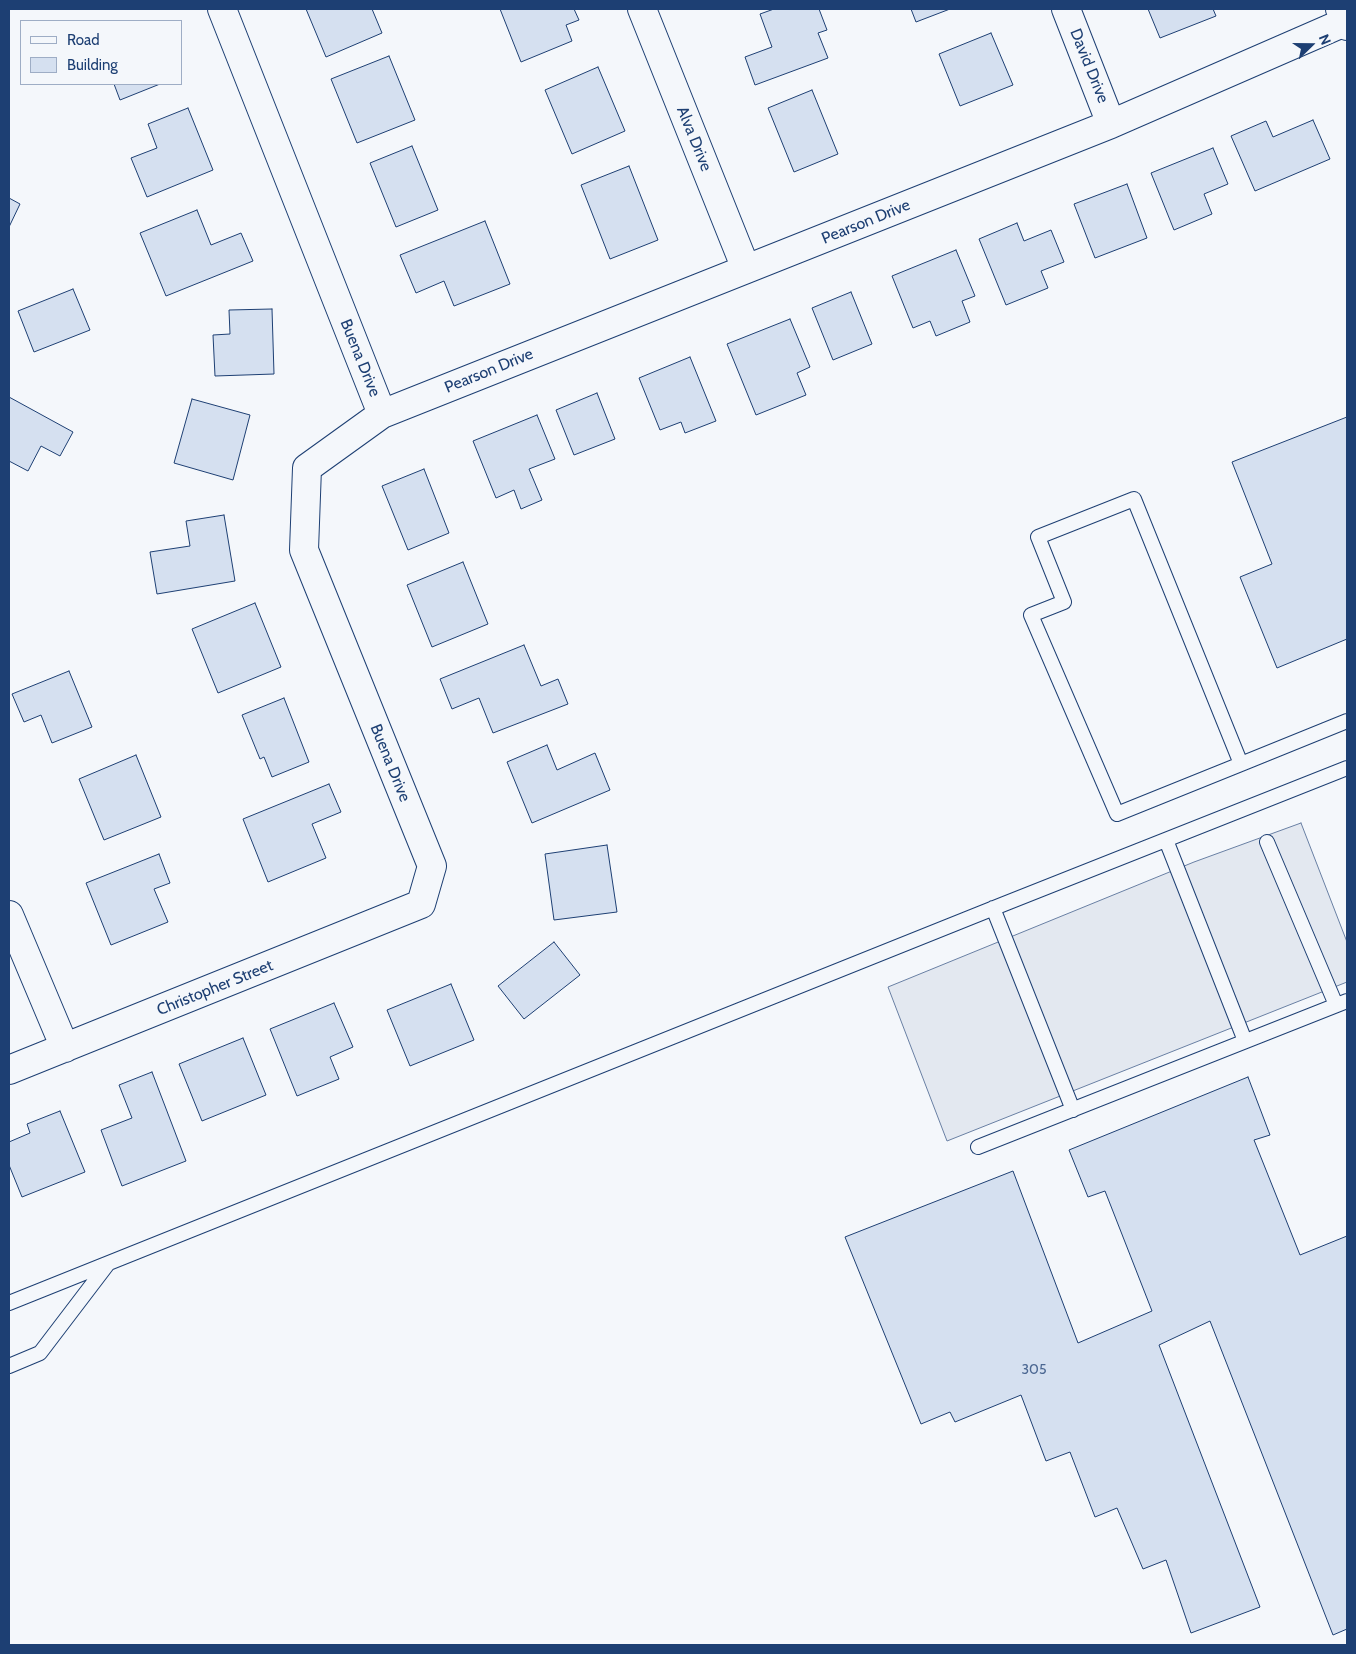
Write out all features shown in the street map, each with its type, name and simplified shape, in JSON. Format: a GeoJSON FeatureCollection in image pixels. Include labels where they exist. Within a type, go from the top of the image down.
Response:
{"type":"FeatureCollection","features":[{"type":"Feature","properties":{"kind":"street","name":"Buena Drive"},"geometry":{"type":"LineString","coordinates":[[222,9],[382,414],[307,468],[304,550],[432,866],[421,904]]}},
{"type":"Feature","properties":{"kind":"street","name":"Alva Drive"},"geometry":{"type":"LineString","coordinates":[[642,9],[746,269]]}},
{"type":"Feature","properties":{"kind":"street","name":"David Drive"},"geometry":{"type":"LineString","coordinates":[[1066,9],[1112,124]]}},
{"type":"Feature","properties":{"kind":"street","name":"Pearson Drive"},"geometry":{"type":"LineString","coordinates":[[382,414],[1112,124],[1344,19]]}},
{"type":"Feature","properties":{"kind":"street","name":"Christopher Street"},"geometry":{"type":"LineString","coordinates":[[9,1070],[421,904]]}},
{"type":"Feature","properties":{"kind":"street"},"geometry":{"type":"LineString","coordinates":[[9,914],[66,1048]]}},
{"type":"Feature","properties":{"kind":"lane"},"geometry":{"type":"LineString","coordinates":[[1241,764],[1134,499],[1038,537],[1064,602],[1031,615],[1117,814],[1241,764],[1347,721]]}},
{"type":"Feature","properties":{"kind":"lane"},"geometry":{"type":"LineString","coordinates":[[9,1303],[1347,768]]}},
{"type":"Feature","properties":{"kind":"lane"},"geometry":{"type":"LineString","coordinates":[[1166,840],[1245,1041]]}},
{"type":"Feature","properties":{"kind":"lane"},"geometry":{"type":"LineString","coordinates":[[978,1147],[1342,1003],[1267,842]]}},
{"type":"Feature","properties":{"kind":"lane"},"geometry":{"type":"LineString","coordinates":[[993,908],[1073,1110]]}},
{"type":"Feature","properties":{"kind":"lane"},"geometry":{"type":"LineString","coordinates":[[9,1366],[40,1353],[108,1264]]}},
{"type":"Feature","properties":{"kind":"shaded area"},"geometry":{"type":"Polygon","coordinates":[[[1301,823],[1347,942],[1347,982],[947,1141],[888,987],[1194,862],[1301,823]]]}},
{"type":"Feature","properties":{"kind":"building"},"geometry":{"type":"Polygon","coordinates":[[[306,9],[372,9],[382,33],[326,57],[306,9]]]}},
{"type":"Feature","properties":{"kind":"building"},"geometry":{"type":"Polygon","coordinates":[[[500,9],[574,9],[579,20],[566,25],[572,41],[521,62],[500,9]]]}},
{"type":"Feature","properties":{"kind":"building"},"geometry":{"type":"Polygon","coordinates":[[[774,9],[819,9],[827,30],[818,33],[828,58],[755,85],[745,57],[772,47],[760,14],[774,9]]]}},
{"type":"Feature","properties":{"kind":"building"},"geometry":{"type":"Polygon","coordinates":[[[911,9],[950,9],[916,22],[911,9]]]}},
{"type":"Feature","properties":{"kind":"building"},"geometry":{"type":"Polygon","coordinates":[[[1148,9],[1213,9],[1216,16],[1160,38],[1148,9]]]}},
{"type":"Feature","properties":{"kind":"building"},"geometry":{"type":"Polygon","coordinates":[[[991,33],[1013,85],[960,106],[939,54],[991,33]]]}},
{"type":"Feature","properties":{"kind":"building"},"geometry":{"type":"Polygon","coordinates":[[[389,56],[415,120],[357,143],[331,79],[389,56]]]}},
{"type":"Feature","properties":{"kind":"building"},"geometry":{"type":"Polygon","coordinates":[[[598,67],[625,131],[572,154],[545,90],[598,67]]]}},
{"type":"Feature","properties":{"kind":"building"},"geometry":{"type":"Polygon","coordinates":[[[114,85],[158,85],[120,100],[114,85]]]}},
{"type":"Feature","properties":{"kind":"building"},"geometry":{"type":"Polygon","coordinates":[[[812,90],[838,154],[794,172],[768,108],[812,90]]]}},
{"type":"Feature","properties":{"kind":"building"},"geometry":{"type":"Polygon","coordinates":[[[188,108],[213,170],[147,197],[131,158],[157,148],[148,124],[188,108]]]}},
{"type":"Feature","properties":{"kind":"building"},"geometry":{"type":"Polygon","coordinates":[[[1313,120],[1330,159],[1255,191],[1231,136],[1266,121],[1273,137],[1313,120]]]}},
{"type":"Feature","properties":{"kind":"building"},"geometry":{"type":"Polygon","coordinates":[[[412,146],[438,210],[396,227],[370,163],[412,146]]]}},
{"type":"Feature","properties":{"kind":"building"},"geometry":{"type":"Polygon","coordinates":[[[1213,148],[1228,184],[1204,194],[1212,214],[1174,230],[1151,173],[1213,148]]]}},
{"type":"Feature","properties":{"kind":"building"},"geometry":{"type":"Polygon","coordinates":[[[629,166],[658,240],[610,259],[581,185],[629,166]]]}},
{"type":"Feature","properties":{"kind":"building"},"geometry":{"type":"Polygon","coordinates":[[[1127,184],[1147,238],[1095,258],[1074,204],[1127,184]]]}},
{"type":"Feature","properties":{"kind":"building"},"geometry":{"type":"Polygon","coordinates":[[[9,198],[20,204],[9,227],[9,198]]]}},
{"type":"Feature","properties":{"kind":"building"},"geometry":{"type":"Polygon","coordinates":[[[197,210],[211,245],[241,233],[253,261],[166,296],[140,233],[197,210]]]}},
{"type":"Feature","properties":{"kind":"building"},"geometry":{"type":"Polygon","coordinates":[[[485,221],[510,284],[454,306],[444,281],[416,293],[400,255],[485,221]]]}},
{"type":"Feature","properties":{"kind":"building"},"geometry":{"type":"Polygon","coordinates":[[[1017,223],[1024,241],[1051,230],[1064,262],[1041,271],[1048,288],[1006,305],[979,239],[1017,223]]]}},
{"type":"Feature","properties":{"kind":"building"},"geometry":{"type":"Polygon","coordinates":[[[956,250],[975,296],[962,301],[970,322],[936,336],[930,321],[913,328],[892,276],[956,250]]]}},
{"type":"Feature","properties":{"kind":"building"},"geometry":{"type":"Polygon","coordinates":[[[73,289],[90,330],[34,352],[18,311],[73,289]]]}},
{"type":"Feature","properties":{"kind":"building"},"geometry":{"type":"Polygon","coordinates":[[[851,292],[872,344],[833,360],[812,308],[851,292]]]}},
{"type":"Feature","properties":{"kind":"building"},"geometry":{"type":"Polygon","coordinates":[[[272,309],[274,374],[215,376],[213,335],[230,334],[229,310],[272,309]]]}},
{"type":"Feature","properties":{"kind":"building"},"geometry":{"type":"Polygon","coordinates":[[[790,319],[810,367],[797,373],[806,395],[756,415],[727,344],[790,319]]]}},
{"type":"Feature","properties":{"kind":"building"},"geometry":{"type":"Polygon","coordinates":[[[690,357],[716,421],[685,433],[681,422],[660,430],[639,378],[690,357]]]}},
{"type":"Feature","properties":{"kind":"building"},"geometry":{"type":"Polygon","coordinates":[[[597,393],[615,439],[574,455],[556,410],[597,393]]]}},
{"type":"Feature","properties":{"kind":"building"},"geometry":{"type":"Polygon","coordinates":[[[9,397],[73,432],[60,456],[41,446],[28,471],[9,461],[9,397]]]}},
{"type":"Feature","properties":{"kind":"building"},"geometry":{"type":"Polygon","coordinates":[[[192,399],[250,415],[233,480],[174,463],[192,399]]]}},
{"type":"Feature","properties":{"kind":"building"},"geometry":{"type":"Polygon","coordinates":[[[537,415],[555,459],[529,469],[542,500],[521,509],[514,490],[496,498],[473,441],[537,415]]]}},
{"type":"Feature","properties":{"kind":"building"},"geometry":{"type":"Polygon","coordinates":[[[1347,417],[1347,639],[1277,668],[1240,577],[1272,564],[1232,462],[1347,417]]]}},
{"type":"Feature","properties":{"kind":"building"},"geometry":{"type":"Polygon","coordinates":[[[424,469],[449,533],[408,550],[382,486],[424,469]]]}},
{"type":"Feature","properties":{"kind":"building"},"geometry":{"type":"Polygon","coordinates":[[[224,515],[235,581],[157,594],[150,552],[190,546],[186,521],[224,515]]]}},
{"type":"Feature","properties":{"kind":"building"},"geometry":{"type":"Polygon","coordinates":[[[463,562],[488,624],[432,647],[407,585],[463,562]]]}},
{"type":"Feature","properties":{"kind":"building"},"geometry":{"type":"Polygon","coordinates":[[[255,603],[281,667],[218,693],[192,629],[255,603]]]}},
{"type":"Feature","properties":{"kind":"building"},"geometry":{"type":"Polygon","coordinates":[[[524,645],[541,686],[558,679],[568,704],[493,733],[479,698],[452,709],[440,679],[524,645]]]}},
{"type":"Feature","properties":{"kind":"building"},"geometry":{"type":"Polygon","coordinates":[[[69,671],[92,727],[52,743],[41,715],[24,722],[12,694],[69,671]]]}},
{"type":"Feature","properties":{"kind":"building"},"geometry":{"type":"Polygon","coordinates":[[[284,698],[309,762],[272,777],[264,757],[260,759],[242,715],[284,698]]]}},
{"type":"Feature","properties":{"kind":"building"},"geometry":{"type":"Polygon","coordinates":[[[547,745],[557,770],[595,753],[610,790],[532,823],[507,762],[547,745]]]}},
{"type":"Feature","properties":{"kind":"building"},"geometry":{"type":"Polygon","coordinates":[[[136,755],[161,817],[104,840],[79,779],[136,755]]]}},
{"type":"Feature","properties":{"kind":"building"},"geometry":{"type":"Polygon","coordinates":[[[329,784],[341,812],[312,824],[326,858],[268,882],[243,819],[329,784]]]}},
{"type":"Feature","properties":{"kind":"building"},"geometry":{"type":"Polygon","coordinates":[[[607,845],[617,912],[554,920],[545,854],[607,845]]]}},
{"type":"Feature","properties":{"kind":"building"},"geometry":{"type":"Polygon","coordinates":[[[159,854],[170,883],[154,889],[168,922],[111,945],[86,883],[159,854]]]}},
{"type":"Feature","properties":{"kind":"building"},"geometry":{"type":"Polygon","coordinates":[[[554,942],[580,975],[524,1019],[498,986],[554,942]]]}},
{"type":"Feature","properties":{"kind":"building"},"geometry":{"type":"Polygon","coordinates":[[[451,984],[474,1040],[410,1066],[387,1010],[451,984]]]}},
{"type":"Feature","properties":{"kind":"building"},"geometry":{"type":"Polygon","coordinates":[[[334,1003],[353,1047],[330,1057],[339,1079],[297,1096],[270,1029],[334,1003]]]}},
{"type":"Feature","properties":{"kind":"building"},"geometry":{"type":"Polygon","coordinates":[[[243,1038],[266,1095],[202,1121],[179,1064],[243,1038]]]}},
{"type":"Feature","properties":{"kind":"building"},"geometry":{"type":"Polygon","coordinates":[[[152,1072],[186,1161],[122,1186],[101,1130],[132,1118],[119,1085],[152,1072]]]}},
{"type":"Feature","properties":{"kind":"building"},"geometry":{"type":"Polygon","coordinates":[[[1248,1077],[1270,1135],[1254,1140],[1300,1255],[1347,1236],[1347,1629],[1333,1635],[1210,1321],[1159,1345],[1260,1607],[1191,1633],[1166,1560],[1143,1569],[1117,1508],[1095,1517],[1070,1452],[1046,1461],[1021,1395],[955,1422],[950,1412],[921,1424],[845,1237],[1013,1171],[1078,1343],[1152,1311],[1105,1191],[1088,1197],[1069,1150],[1248,1077]]]}},
{"type":"Feature","properties":{"kind":"building"},"geometry":{"type":"Polygon","coordinates":[[[60,1111],[85,1172],[22,1197],[9,1165],[9,1142],[30,1133],[27,1124],[60,1111]]]}}]}
